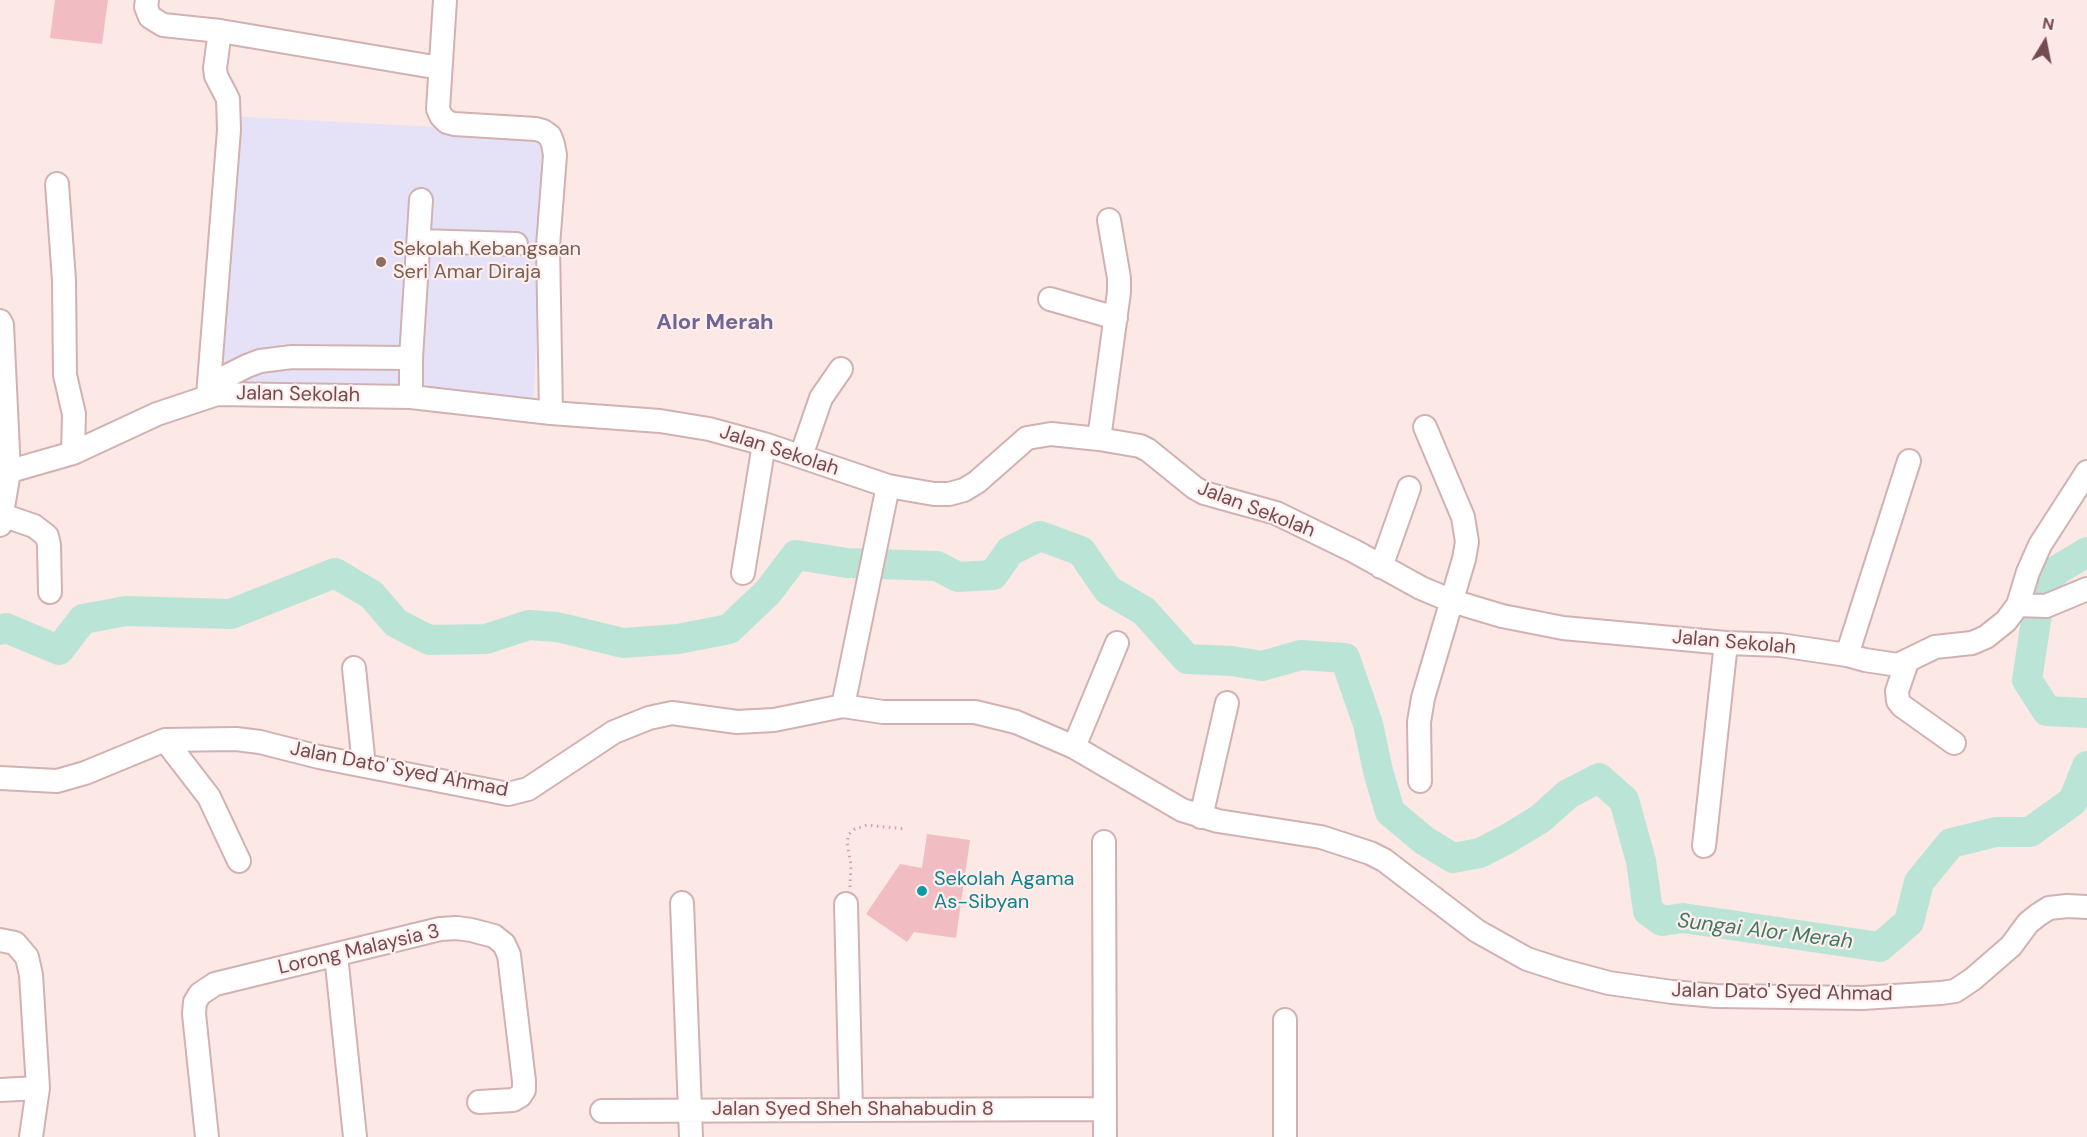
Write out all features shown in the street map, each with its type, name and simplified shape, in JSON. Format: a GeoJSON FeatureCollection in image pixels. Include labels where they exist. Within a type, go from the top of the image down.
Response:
{"type":"FeatureCollection","features":[{"type":"Feature","properties":{"kind":"street"},"geometry":{"type":"LineString","coordinates":[[147,0],[146,7],[150,17],[163,25],[220,31],[440,68]]}},
{"type":"Feature","properties":{"kind":"street"},"geometry":{"type":"LineString","coordinates":[[445,0],[438,109],[441,116],[447,122],[454,124],[536,129],[550,136],[553,144],[555,155],[548,246],[550,413]]}},
{"type":"Feature","properties":{"kind":"street"},"geometry":{"type":"LineString","coordinates":[[212,395],[229,130],[228,99],[216,76],[215,68],[220,31]]}},
{"type":"Feature","properties":{"kind":"street"},"geometry":{"type":"LineString","coordinates":[[57,184],[64,280],[65,375],[74,414],[73,453]]}},
{"type":"Feature","properties":{"kind":"street"},"geometry":{"type":"LineString","coordinates":[[411,397],[411,358],[421,200]]}},
{"type":"Feature","properties":{"kind":"street"},"geometry":{"type":"LineString","coordinates":[[1099,439],[1116,318],[1119,278],[1108,220]]}},
{"type":"Feature","properties":{"kind":"street"},"geometry":{"type":"LineString","coordinates":[[420,241],[516,244]]}},
{"type":"Feature","properties":{"kind":"street"},"geometry":{"type":"LineString","coordinates":[[1050,299],[1116,318]]}},
{"type":"Feature","properties":{"kind":"street"},"geometry":{"type":"LineString","coordinates":[[0,321],[2,325],[4,473],[1,520],[34,526],[46,537],[49,545],[50,592]]}},
{"type":"Feature","properties":{"kind":"street"},"geometry":{"type":"LineString","coordinates":[[212,395],[225,377],[260,361],[292,357],[411,358]]}},
{"type":"Feature","properties":{"kind":"street"},"geometry":{"type":"LineString","coordinates":[[801,456],[821,398],[841,369]]}},
{"type":"Feature","properties":{"kind":"street","name":"Jalan Sekolah"},"geometry":{"type":"LineString","coordinates":[[4,473],[73,453],[157,414],[212,395],[411,397],[550,413],[660,421],[709,429],[764,444],[888,486],[934,494],[949,494],[964,490],[977,482],[1027,438],[1051,434],[1140,446],[1204,493],[1276,513],[1452,602],[1540,625],[1726,643],[1780,645],[1898,665],[1935,647],[1962,646],[1986,638],[2006,621],[2031,606],[2024,582],[2034,555],[2087,472]]}},
{"type":"Feature","properties":{"kind":"street"},"geometry":{"type":"LineString","coordinates":[[1420,781],[1419,722],[1467,542],[1466,530],[1425,427]]}},
{"type":"Feature","properties":{"kind":"street"},"geometry":{"type":"LineString","coordinates":[[743,573],[764,444]]}},
{"type":"Feature","properties":{"kind":"street"},"geometry":{"type":"LineString","coordinates":[[1847,655],[1909,461]]}},
{"type":"Feature","properties":{"kind":"street"},"geometry":{"type":"LineString","coordinates":[[843,706],[888,486]]}},
{"type":"Feature","properties":{"kind":"street"},"geometry":{"type":"LineString","coordinates":[[1381,567],[1409,488]]}},
{"type":"Feature","properties":{"kind":"street"},"geometry":{"type":"LineString","coordinates":[[2031,606],[2087,589]]}},
{"type":"Feature","properties":{"kind":"street"},"geometry":{"type":"LineString","coordinates":[[1074,747],[1117,643]]}},
{"type":"Feature","properties":{"kind":"street"},"geometry":{"type":"LineString","coordinates":[[1704,846],[1726,643]]}},
{"type":"Feature","properties":{"kind":"street"},"geometry":{"type":"LineString","coordinates":[[1907,662],[1897,691],[1898,701],[1954,743]]}},
{"type":"Feature","properties":{"kind":"street"},"geometry":{"type":"LineString","coordinates":[[354,668],[364,766]]}},
{"type":"Feature","properties":{"kind":"street"},"geometry":{"type":"LineString","coordinates":[[1201,817],[1227,703]]}},
{"type":"Feature","properties":{"kind":"street","name":"Jalan Dato' Syed Ahmad"},"geometry":{"type":"LineString","coordinates":[[0,778],[40,782],[71,778],[165,740],[236,739],[260,742],[494,792],[518,793],[528,789],[614,732],[649,718],[672,713],[737,722],[774,720],[843,706],[883,712],[975,712],[1016,722],[1074,747],[1168,803],[1201,817],[1321,837],[1346,844],[1383,860],[1477,931],[1527,959],[1609,983],[1716,996],[1862,998],[1954,991],[1973,979],[2011,946],[2028,922],[2049,908],[2087,907]]}},
{"type":"Feature","properties":{"kind":"street"},"geometry":{"type":"LineString","coordinates":[[165,740],[209,797],[239,861]]}},
{"type":"Feature","properties":{"kind":"street"},"geometry":{"type":"LineString","coordinates":[[1104,842],[1105,1137]]}},
{"type":"Feature","properties":{"kind":"street"},"geometry":{"type":"LineString","coordinates":[[682,903],[691,1137]]}},
{"type":"Feature","properties":{"kind":"street"},"geometry":{"type":"LineString","coordinates":[[846,904],[851,1110]]}},
{"type":"Feature","properties":{"kind":"street","name":"Lorong Malaysia 3"},"geometry":{"type":"LineString","coordinates":[[207,1137],[194,1014],[195,1002],[200,994],[215,984],[440,929],[457,928],[494,936],[504,944],[509,955],[524,1090],[513,1100],[480,1102]]}},
{"type":"Feature","properties":{"kind":"street"},"geometry":{"type":"LineString","coordinates":[[0,940],[15,943],[27,957],[31,975],[38,1088],[31,1137]]}},
{"type":"Feature","properties":{"kind":"street"},"geometry":{"type":"LineString","coordinates":[[336,954],[355,1137]]}},
{"type":"Feature","properties":{"kind":"street"},"geometry":{"type":"LineString","coordinates":[[1285,1020],[1285,1137]]}},
{"type":"Feature","properties":{"kind":"street"},"geometry":{"type":"LineString","coordinates":[[0,1090],[38,1088]]}},
{"type":"Feature","properties":{"kind":"street","name":"Jalan Syed Sheh Shahabudin 8"},"geometry":{"type":"LineString","coordinates":[[602,1111],[1104,1108]]}},
{"type":"Feature","properties":{"kind":"path"},"geometry":{"type":"LineString","coordinates":[[846,904],[851,882],[851,865],[847,851],[849,834],[867,825],[904,829]]}},
{"type":"Feature","properties":{"kind":"shaded area","name":"Sekolah Kebangsaan Seri Amar Diraja"},"geometry":{"type":"Polygon","coordinates":[[[228,116],[547,133],[533,407],[214,390],[228,116]]]}},
{"type":"Feature","properties":{"kind":"building"},"geometry":{"type":"Polygon","coordinates":[[[55,0],[108,0],[102,44],[50,38],[55,0]]]}},
{"type":"Feature","properties":{"kind":"building","name":"Sekolah Agama As-Sibyan"},"geometry":{"type":"Polygon","coordinates":[[[927,834],[970,840],[956,938],[914,932],[907,942],[866,914],[900,864],[922,868],[927,834]]]}},
{"type":"Feature","properties":{"kind":"waterway","name":"Sungai Alor Merah"},"geometry":{"type":"LineString","coordinates":[[0,630],[6,628],[59,650],[83,619],[126,611],[231,614],[335,573],[372,595],[396,623],[429,640],[486,639],[529,625],[557,627],[623,643],[678,639],[729,629],[768,592],[796,555],[847,563],[937,566],[958,577],[993,575],[1010,551],[1040,536],[1081,551],[1108,590],[1144,611],[1187,659],[1232,661],[1262,666],[1301,655],[1345,658],[1368,724],[1390,812],[1425,841],[1453,858],[1480,853],[1507,839],[1540,819],[1568,794],[1599,778],[1624,800],[1641,861],[1648,911],[1662,921],[1683,918],[1880,947],[1909,922],[1919,882],[1951,843],[1996,832],[2030,832],[2073,801],[2087,766]]}},
{"type":"Feature","properties":{"kind":"waterway","name":"Sungai Alor Merah"},"geometry":{"type":"LineString","coordinates":[[2087,552],[2057,570],[2041,588],[2027,680],[2047,711],[2087,713]]}},
{"type":"Feature","properties":{"kind":"place","name":"Sekolah Kebangsaan Seri Amar Diraja"},"geometry":{"type":"Point","coordinates":[381,262]}},
{"type":"Feature","properties":{"kind":"place","name":"Sekolah Agama As-Sibyan"},"geometry":{"type":"Point","coordinates":[922,891]}},
{"type":"Feature","properties":{"kind":"district","name":"Alor Merah"},"geometry":{"type":"Point","coordinates":[715,323]}}]}
